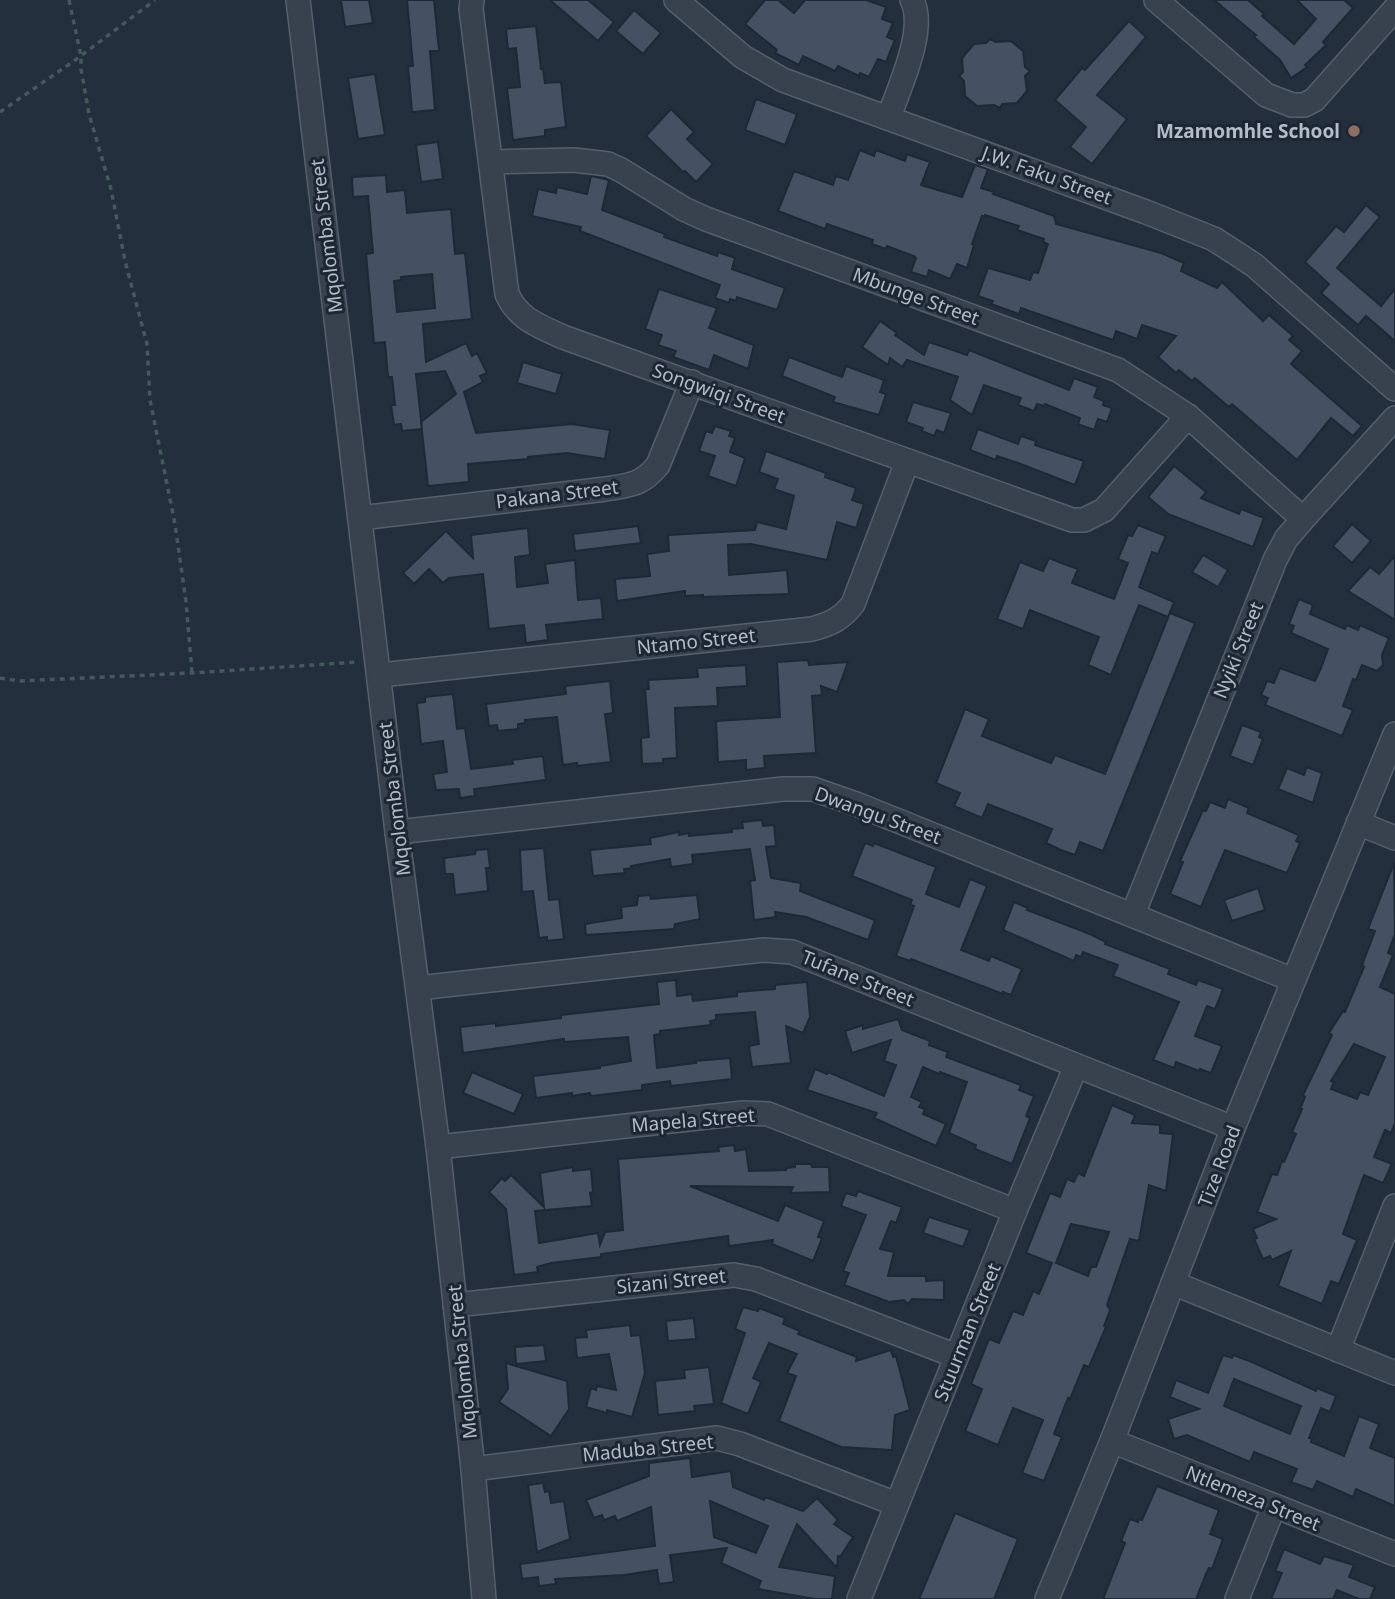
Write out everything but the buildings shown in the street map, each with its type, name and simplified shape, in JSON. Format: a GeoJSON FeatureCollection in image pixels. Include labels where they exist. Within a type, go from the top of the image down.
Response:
{"type":"FeatureCollection","features":[{"type":"Feature","properties":{"kind":"street","name":"Mqolomba Street"},"geometry":{"type":"LineString","coordinates":[[298,0],[397,832],[438,1147],[473,1469],[484,1599]]}},
{"type":"Feature","properties":{"kind":"street","name":"Songwiqi Street"},"geometry":{"type":"LineString","coordinates":[[472,0],[507,294],[517,312],[524,318],[563,337],[1072,520],[1084,520],[1104,510],[1188,416]]}},
{"type":"Feature","properties":{"kind":"street","name":"J.W. Faku Street"},"geometry":{"type":"LineString","coordinates":[[676,0],[743,57],[783,80],[1214,239],[1254,265],[1395,390]]}},
{"type":"Feature","properties":{"kind":"street"},"geometry":{"type":"LineString","coordinates":[[889,117],[913,46],[917,24],[916,8],[912,0]]}},
{"type":"Feature","properties":{"kind":"street"},"geometry":{"type":"LineString","coordinates":[[1156,0],[1252,84],[1273,99],[1292,105],[1304,105],[1314,100],[1395,9]]}},
{"type":"Feature","properties":{"kind":"street","name":"Mbunge Street"},"geometry":{"type":"LineString","coordinates":[[491,162],[574,160],[608,164],[706,219],[1118,370],[1188,416],[1303,519]]}},
{"type":"Feature","properties":{"kind":"street","name":"Pakana Street"},"geometry":{"type":"LineString","coordinates":[[360,518],[639,483],[658,465],[692,382]]}},
{"type":"Feature","properties":{"kind":"street","name":"Nyiki Street"},"geometry":{"type":"LineString","coordinates":[[1133,914],[1275,560],[1286,539],[1395,418]]}},
{"type":"Feature","properties":{"kind":"street","name":"Ntamo Street"},"geometry":{"type":"LineString","coordinates":[[379,667],[812,629],[830,625],[843,617],[853,604],[907,462]]}},
{"type":"Feature","properties":{"kind":"street","name":"Tize Road"},"geometry":{"type":"LineString","coordinates":[[1047,1599],[1112,1441],[1233,1128],[1395,734]]}},
{"type":"Feature","properties":{"kind":"street","name":"Dwangu Street"},"geometry":{"type":"LineString","coordinates":[[397,832],[783,789],[813,789],[1133,914],[1293,980]]}},
{"type":"Feature","properties":{"kind":"street"},"geometry":{"type":"LineString","coordinates":[[1358,823],[1395,838]]}},
{"type":"Feature","properties":{"kind":"street","name":"Tufane Street"},"geometry":{"type":"LineString","coordinates":[[418,988],[616,965],[764,950],[779,951],[805,957],[1233,1128]]}},
{"type":"Feature","properties":{"kind":"street","name":"Stuurman Street"},"geometry":{"type":"LineString","coordinates":[[859,1599],[1076,1066]]}},
{"type":"Feature","properties":{"kind":"street","name":"Mapela Street"},"geometry":{"type":"LineString","coordinates":[[438,1147],[743,1112],[768,1114],[1015,1211]]}},
{"type":"Feature","properties":{"kind":"street"},"geometry":{"type":"LineString","coordinates":[[1338,1350],[1395,1206]]}},
{"type":"Feature","properties":{"kind":"street","name":"Sizani Street"},"geometry":{"type":"LineString","coordinates":[[455,1305],[734,1275],[756,1279],[956,1356]]}},
{"type":"Feature","properties":{"kind":"street"},"geometry":{"type":"LineString","coordinates":[[1173,1283],[1395,1373]]}},
{"type":"Feature","properties":{"kind":"street","name":"Maduba Street"},"geometry":{"type":"LineString","coordinates":[[473,1469],[717,1438],[740,1444],[896,1504]]}},
{"type":"Feature","properties":{"kind":"street","name":"Ntlemeza Street"},"geometry":{"type":"LineString","coordinates":[[1112,1441],[1395,1554]]}},
{"type":"Feature","properties":{"kind":"street"},"geometry":{"type":"LineString","coordinates":[[1237,1599],[1274,1506]]}},
{"type":"Feature","properties":{"kind":"path"},"geometry":{"type":"LineString","coordinates":[[69,0],[81,56],[89,114],[111,189],[125,261],[147,344],[150,400],[175,524],[192,673]]}},
{"type":"Feature","properties":{"kind":"path"},"geometry":{"type":"LineString","coordinates":[[0,112],[155,0]]}},
{"type":"Feature","properties":{"kind":"path"},"geometry":{"type":"LineString","coordinates":[[0,678],[19,681],[379,667]]}},
{"type":"Feature","properties":{"kind":"place","name":"Mzamomhle School"},"geometry":{"type":"Point","coordinates":[1354,131]}}]}
